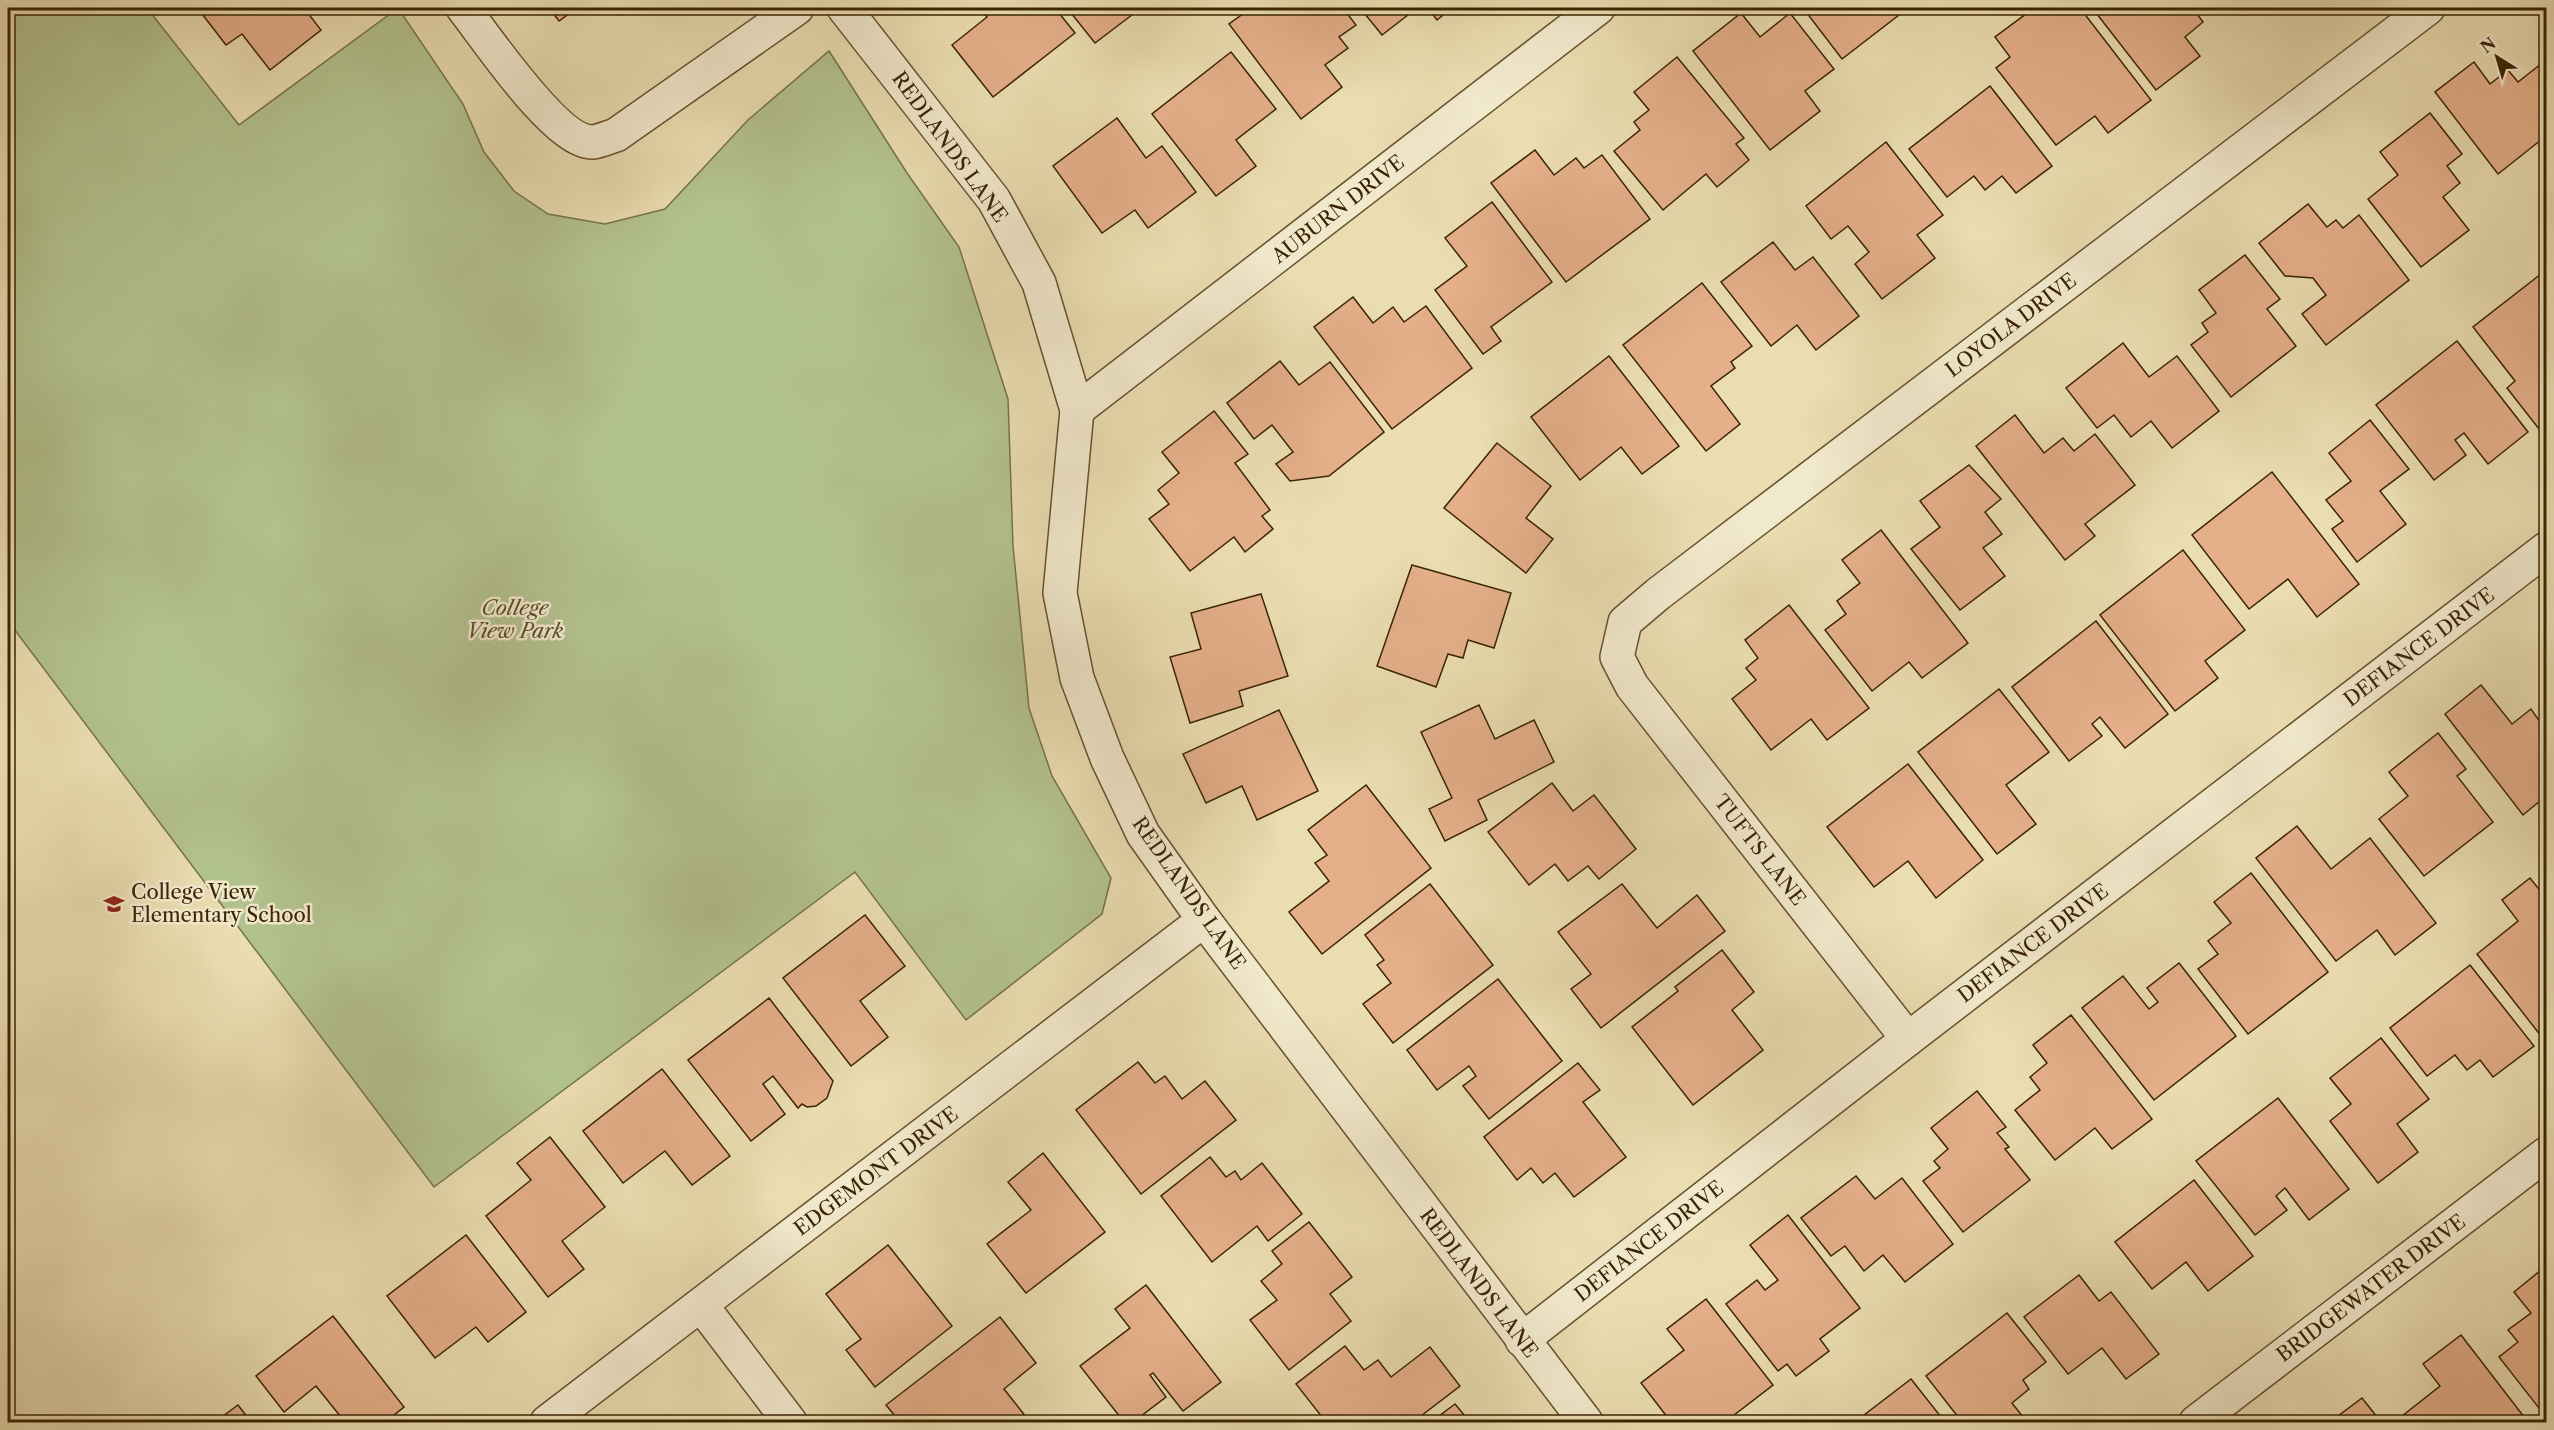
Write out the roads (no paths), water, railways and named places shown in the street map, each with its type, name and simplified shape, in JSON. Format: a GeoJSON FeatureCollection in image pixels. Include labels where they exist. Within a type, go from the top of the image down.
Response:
{"type":"FeatureCollection","features":[{"type":"Feature","properties":{"kind":"street"},"geometry":{"type":"LineString","coordinates":[[463,8],[545,113],[572,135],[593,142],[616,135],[797,8]]}},
{"type":"Feature","properties":{"kind":"street","name":"REDLANDS LANE"},"geometry":{"type":"LineString","coordinates":[[844,8],[994,200],[1040,283],[1077,410],[1060,593],[1077,678],[1107,758],[1143,834],[1204,920],[1586,1422]]}},
{"type":"Feature","properties":{"kind":"street","name":"AUBURN DRIVE"},"geometry":{"type":"LineString","coordinates":[[1077,410],[1598,8]]}},
{"type":"Feature","properties":{"kind":"street","name":"LOYOLA DRIVE"},"geometry":{"type":"LineString","coordinates":[[1617,657],[1625,622],[1658,594],[2428,8]]}},
{"type":"Feature","properties":{"kind":"street","name":"DEFIANCE DRIVE"},"geometry":{"type":"LineString","coordinates":[[1522,1340],[1908,1039],[2547,549]]}},
{"type":"Feature","properties":{"kind":"street","name":"TUFTS LANE"},"geometry":{"type":"LineString","coordinates":[[1617,657],[1632,686],[1908,1039]]}},
{"type":"Feature","properties":{"kind":"street","name":"EDGEMONT DRIVE"},"geometry":{"type":"LineString","coordinates":[[547,1422],[1204,920]]}},
{"type":"Feature","properties":{"kind":"street","name":"BRIDGEWATER DRIVE"},"geometry":{"type":"LineString","coordinates":[[2196,1422],[2547,1154]]}},
{"type":"Feature","properties":{"kind":"street"},"geometry":{"type":"LineString","coordinates":[[701,1305],[790,1422]]}},
{"type":"Feature","properties":{"kind":"place","name":"College View Elementary School"},"geometry":{"type":"Point","coordinates":[114,904]}},
{"type":"Feature","properties":{"kind":"park label","name":"College View Park"},"geometry":{"type":"Point","coordinates":[515,620]}}]}
